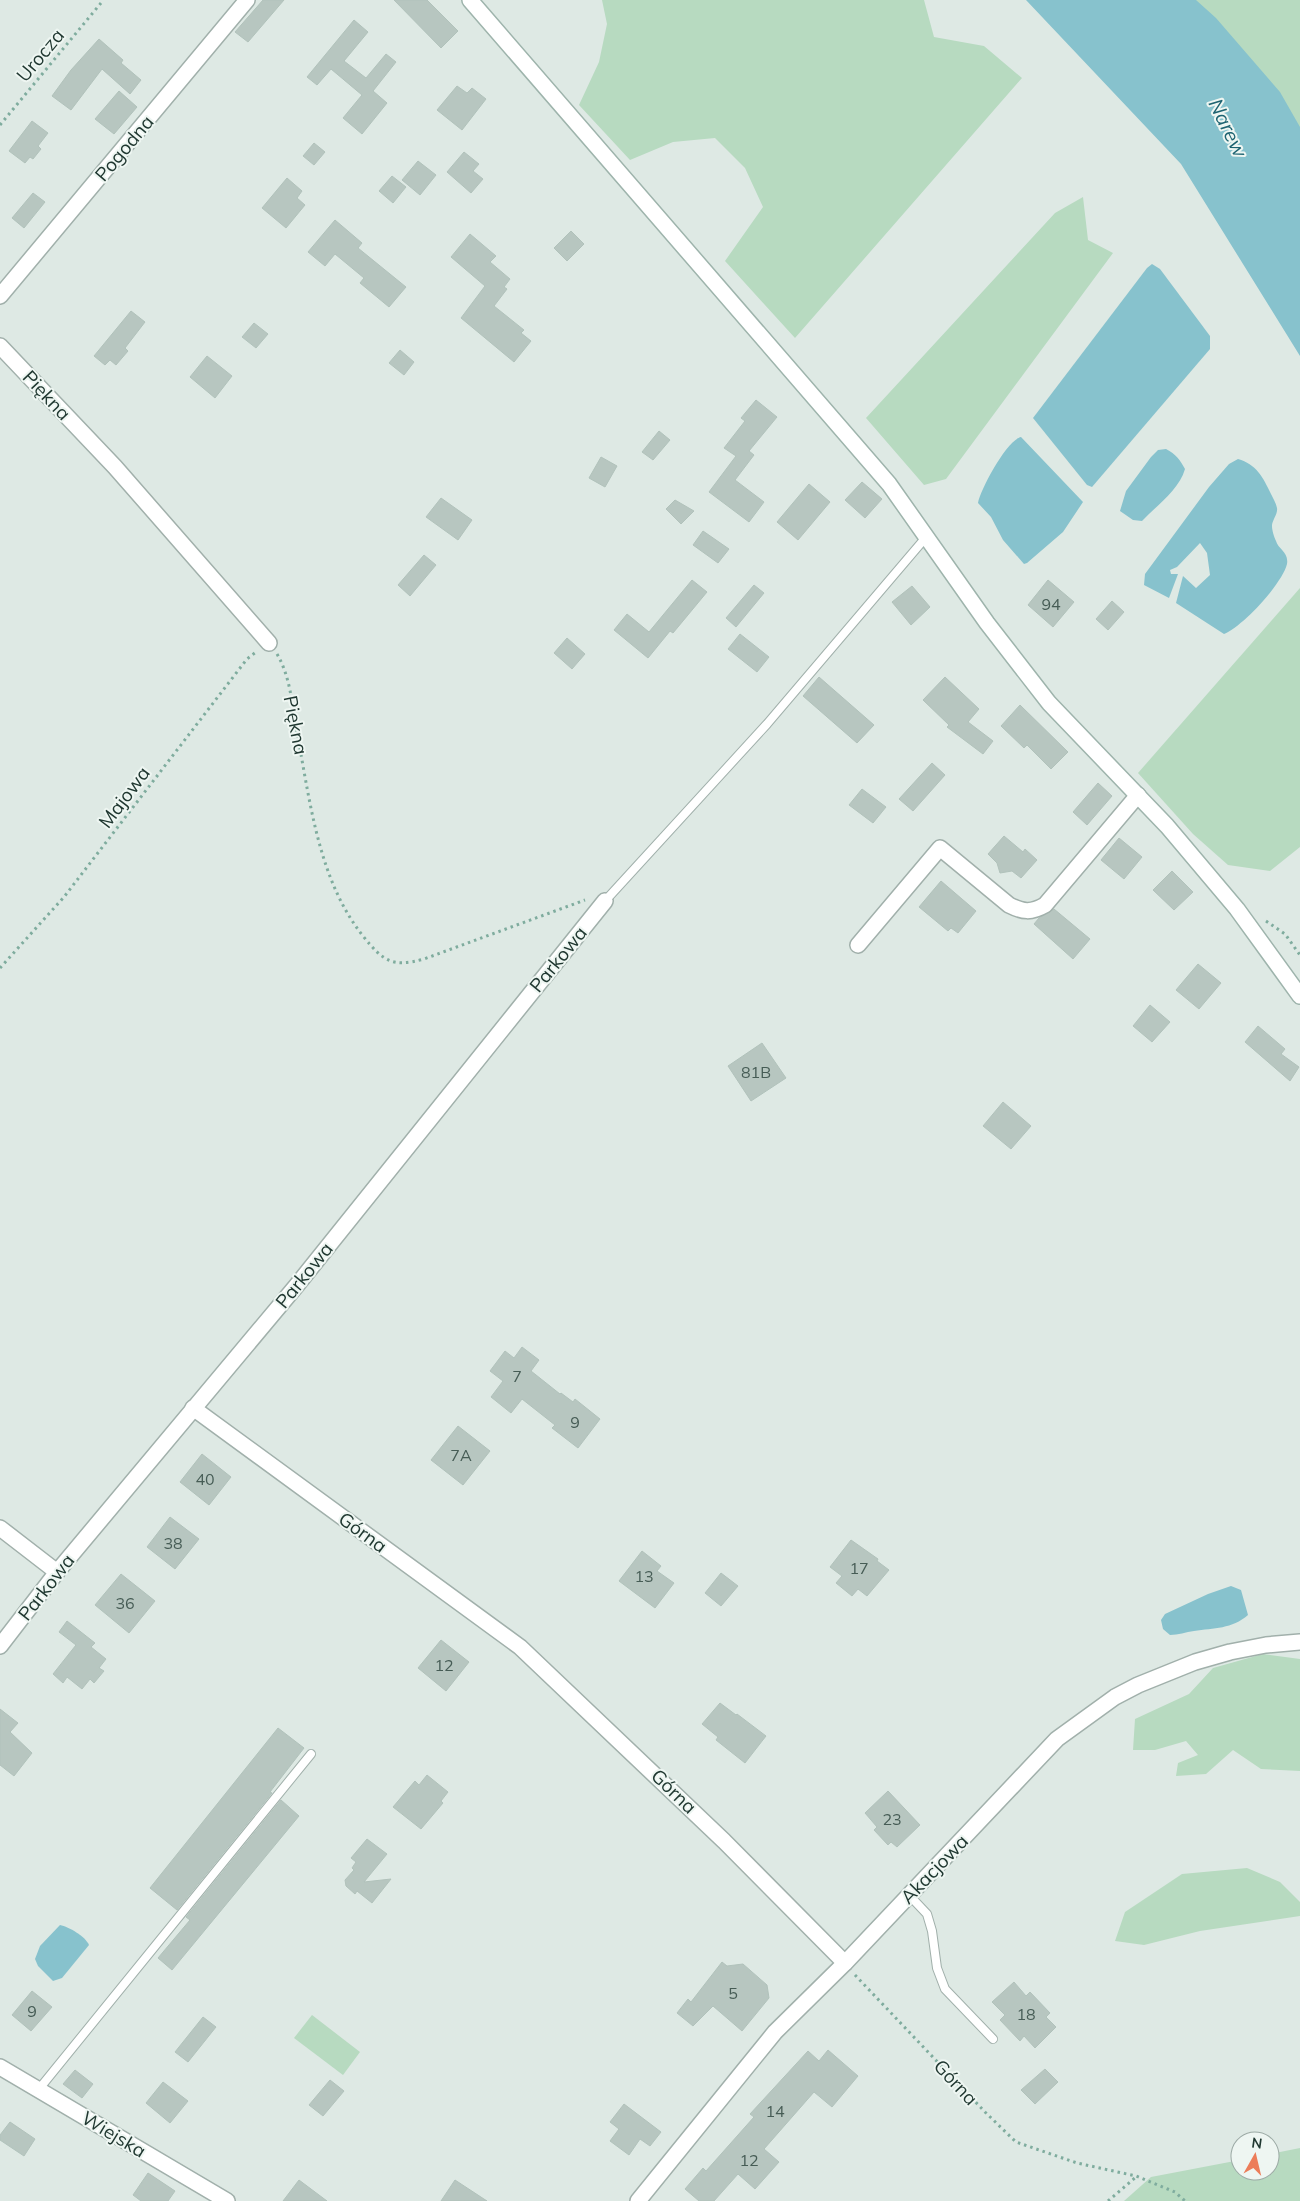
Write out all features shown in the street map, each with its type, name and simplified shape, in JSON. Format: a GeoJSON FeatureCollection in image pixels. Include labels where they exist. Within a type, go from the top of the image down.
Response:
{"type":"FeatureCollection","features":[{"type":"Feature","properties":{"kind":"street","name":"Pogodna"},"geometry":{"type":"LineString","coordinates":[[0,296],[247,0]]}},
{"type":"Feature","properties":{"kind":"street"},"geometry":{"type":"LineString","coordinates":[[470,0],[882,476],[927,536],[987,624],[1049,703],[1166,826],[1237,910],[1300,996]]}},
{"type":"Feature","properties":{"kind":"street","name":"Piękna"},"geometry":{"type":"LineString","coordinates":[[0,346],[115,467],[269,644]]}},
{"type":"Feature","properties":{"kind":"street"},"geometry":{"type":"LineString","coordinates":[[858,945],[940,848],[1009,905],[1021,911],[1034,911],[1045,905],[1138,795]]}},
{"type":"Feature","properties":{"kind":"street","name":"Parkowa"},"geometry":{"type":"LineString","coordinates":[[0,1646],[57,1572],[297,1285],[605,901]]}},
{"type":"Feature","properties":{"kind":"street","name":"Górna"},"geometry":{"type":"LineString","coordinates":[[194,1408],[520,1647],[690,1807],[845,1963]]}},
{"type":"Feature","properties":{"kind":"street"},"geometry":{"type":"LineString","coordinates":[[0,1528],[57,1572]]}},
{"type":"Feature","properties":{"kind":"street","name":"Akacjowa"},"geometry":{"type":"LineString","coordinates":[[638,2201],[775,2032],[845,1963],[1057,1740],[1115,1697],[1138,1685],[1196,1662],[1230,1652],[1266,1645],[1300,1642]]}},
{"type":"Feature","properties":{"kind":"street","name":"Wiejska"},"geometry":{"type":"LineString","coordinates":[[0,2067],[227,2201]]}},
{"type":"Feature","properties":{"kind":"lane"},"geometry":{"type":"LineString","coordinates":[[605,901],[767,724],[927,536]]}},
{"type":"Feature","properties":{"kind":"lane"},"geometry":{"type":"LineString","coordinates":[[39,2089],[311,1754]]}},
{"type":"Feature","properties":{"kind":"lane"},"geometry":{"type":"LineString","coordinates":[[909,1896],[926,1914],[932,1931],[937,1968],[945,1989],[993,2039]]}},
{"type":"Feature","properties":{"kind":"path","name":"Urocza"},"geometry":{"type":"LineString","coordinates":[[0,125],[101,3]]}},
{"type":"Feature","properties":{"kind":"path","name":"Piękna"},"geometry":{"type":"LineString","coordinates":[[269,644],[283,667],[288,685],[313,815],[326,868],[354,924],[385,960],[410,963],[580,901],[594,899],[605,901]]}},
{"type":"Feature","properties":{"kind":"path","name":"Majowa"},"geometry":{"type":"LineString","coordinates":[[0,968],[64,897],[247,658],[269,644]]}},
{"type":"Feature","properties":{"kind":"path","name":"Górna"},"geometry":{"type":"LineString","coordinates":[[845,1963],[985,2112],[1016,2142],[1077,2163],[1136,2176],[1175,2192],[1185,2201]]}},
{"type":"Feature","properties":{"kind":"path"},"geometry":{"type":"LineString","coordinates":[[1108,2201],[1136,2176]]}},
{"type":"Feature","properties":{"kind":"green space"},"geometry":{"type":"Polygon","coordinates":[[[602,0],[924,0],[934,37],[984,46],[1022,78],[795,338],[725,261],[763,207],[745,168],[715,138],[673,142],[630,160],[579,105],[599,62],[607,24],[602,0]]]}},
{"type":"Feature","properties":{"kind":"green space"},"geometry":{"type":"Polygon","coordinates":[[[1038,0],[1300,0],[1300,283],[1038,0]]]}},
{"type":"Feature","properties":{"kind":"green space"},"geometry":{"type":"Polygon","coordinates":[[[1083,197],[1088,240],[1113,253],[946,479],[924,485],[866,418],[1055,213],[1083,197]]]}},
{"type":"Feature","properties":{"kind":"green space"},"geometry":{"type":"Polygon","coordinates":[[[1300,588],[1300,847],[1270,871],[1228,865],[1193,834],[1138,773],[1300,588]]]}},
{"type":"Feature","properties":{"kind":"green space"},"geometry":{"type":"Polygon","coordinates":[[[1263,1654],[1300,1659],[1300,1771],[1261,1769],[1233,1750],[1206,1774],[1176,1776],[1178,1763],[1198,1755],[1186,1741],[1155,1750],[1133,1750],[1135,1719],[1189,1694],[1213,1668],[1263,1654]]]}},
{"type":"Feature","properties":{"kind":"green space"},"geometry":{"type":"Polygon","coordinates":[[[1247,1868],[1280,1882],[1300,1902],[1300,1916],[1200,1931],[1144,1945],[1115,1941],[1125,1912],[1182,1874],[1247,1868]]]}},
{"type":"Feature","properties":{"kind":"green space"},"geometry":{"type":"Polygon","coordinates":[[[312,2015],[360,2052],[343,2075],[294,2038],[312,2015]]]}},
{"type":"Feature","properties":{"kind":"green space"},"geometry":{"type":"Polygon","coordinates":[[[1300,2148],[1300,2201],[1124,2201],[1151,2177],[1230,2162],[1230,2181],[1280,2181],[1280,2152],[1300,2148]]]}},
{"type":"Feature","properties":{"kind":"water","name":"Narew"},"geometry":{"type":"Polygon","coordinates":[[[1026,0],[1196,0],[1216,18],[1280,92],[1300,127],[1300,356],[1181,164],[1026,0]]]}},
{"type":"Feature","properties":{"kind":"water"},"geometry":{"type":"Polygon","coordinates":[[[1152,264],[1160,269],[1210,336],[1210,349],[1092,487],[1087,485],[1033,418],[1147,268],[1152,264]]]}},
{"type":"Feature","properties":{"kind":"water"},"geometry":{"type":"Polygon","coordinates":[[[1021,437],[1083,502],[1063,532],[1024,564],[1003,540],[991,517],[978,503],[989,476],[1002,455],[1015,440],[1021,437]]]}},
{"type":"Feature","properties":{"kind":"water"},"geometry":{"type":"Polygon","coordinates":[[[1166,449],[1175,455],[1185,469],[1182,477],[1167,497],[1142,521],[1133,520],[1120,511],[1126,491],[1151,457],[1158,450],[1166,449]]]}},
{"type":"Feature","properties":{"kind":"water"},"geometry":{"type":"Polygon","coordinates":[[[1238,459],[1250,464],[1258,472],[1277,506],[1272,528],[1277,544],[1286,556],[1287,564],[1278,582],[1261,604],[1232,630],[1224,634],[1176,603],[1183,576],[1196,588],[1210,575],[1207,553],[1200,543],[1177,567],[1170,570],[1171,574],[1178,574],[1169,598],[1144,585],[1145,574],[1209,487],[1229,464],[1238,459]]]}},
{"type":"Feature","properties":{"kind":"water"},"geometry":{"type":"Polygon","coordinates":[[[1231,1586],[1241,1590],[1248,1615],[1242,1620],[1223,1627],[1176,1635],[1170,1635],[1163,1629],[1161,1620],[1165,1614],[1208,1594],[1231,1586]]]}},
{"type":"Feature","properties":{"kind":"water"},"geometry":{"type":"Polygon","coordinates":[[[60,1925],[76,1932],[89,1945],[62,1978],[53,1981],[38,1966],[35,1959],[40,1946],[60,1925]]]}},
{"type":"Feature","properties":{"kind":"building"},"geometry":{"type":"Polygon","coordinates":[[[263,0],[284,0],[248,42],[235,32],[263,0]]]}},
{"type":"Feature","properties":{"kind":"building"},"geometry":{"type":"Polygon","coordinates":[[[394,0],[427,0],[458,31],[441,48],[394,0]]]}},
{"type":"Feature","properties":{"kind":"building"},"geometry":{"type":"Polygon","coordinates":[[[354,20],[368,32],[344,61],[366,78],[386,54],[396,62],[373,91],[387,103],[362,134],[343,118],[362,95],[331,69],[317,85],[307,77],[354,20]]]}},
{"type":"Feature","properties":{"kind":"building"},"geometry":{"type":"Polygon","coordinates":[[[99,39],[123,60],[121,63],[141,80],[130,94],[102,69],[71,110],[52,96],[71,70],[99,39]]]}},
{"type":"Feature","properties":{"kind":"building"},"geometry":{"type":"Polygon","coordinates":[[[457,86],[467,93],[472,88],[486,99],[462,130],[437,110],[457,86]]]}},
{"type":"Feature","properties":{"kind":"building"},"geometry":{"type":"Polygon","coordinates":[[[119,91],[137,107],[114,134],[95,119],[119,91]]]}},
{"type":"Feature","properties":{"kind":"building"},"geometry":{"type":"Polygon","coordinates":[[[32,121],[48,133],[38,146],[41,149],[33,159],[30,157],[25,163],[9,151],[32,121]]]}},
{"type":"Feature","properties":{"kind":"building"},"geometry":{"type":"Polygon","coordinates":[[[314,143],[325,152],[314,165],[303,156],[314,143]]]}},
{"type":"Feature","properties":{"kind":"building"},"geometry":{"type":"Polygon","coordinates":[[[464,152],[479,164],[473,171],[483,179],[471,193],[447,172],[464,152]]]}},
{"type":"Feature","properties":{"kind":"building"},"geometry":{"type":"Polygon","coordinates":[[[418,161],[436,175],[420,195],[402,180],[418,161]]]}},
{"type":"Feature","properties":{"kind":"building"},"geometry":{"type":"Polygon","coordinates":[[[392,176],[406,187],[393,203],[379,191],[392,176]]]}},
{"type":"Feature","properties":{"kind":"building"},"geometry":{"type":"Polygon","coordinates":[[[287,178],[302,191],[297,198],[305,205],[286,228],[262,208],[287,178]]]}},
{"type":"Feature","properties":{"kind":"building"},"geometry":{"type":"Polygon","coordinates":[[[33,193],[45,202],[24,228],[12,218],[33,193]]]}},
{"type":"Feature","properties":{"kind":"building"},"geometry":{"type":"Polygon","coordinates":[[[335,220],[362,243],[358,248],[406,287],[389,307],[360,283],[364,278],[335,254],[325,266],[308,252],[335,220]]]}},
{"type":"Feature","properties":{"kind":"building"},"geometry":{"type":"Polygon","coordinates":[[[571,231],[584,244],[567,261],[554,248],[571,231]]]}},
{"type":"Feature","properties":{"kind":"building"},"geometry":{"type":"Polygon","coordinates":[[[470,234],[496,256],[490,262],[510,279],[504,287],[507,289],[494,306],[524,330],[521,333],[531,341],[514,362],[461,318],[485,286],[451,257],[470,234]]]}},
{"type":"Feature","properties":{"kind":"building"},"geometry":{"type":"Polygon","coordinates":[[[131,311],[145,322],[125,348],[128,351],[116,365],[110,360],[105,365],[94,356],[131,311]]]}},
{"type":"Feature","properties":{"kind":"building"},"geometry":{"type":"Polygon","coordinates":[[[254,323],[268,334],[256,348],[242,337],[254,323]]]}},
{"type":"Feature","properties":{"kind":"building"},"geometry":{"type":"Polygon","coordinates":[[[400,350],[414,362],[404,375],[389,363],[400,350]]]}},
{"type":"Feature","properties":{"kind":"building"},"geometry":{"type":"Polygon","coordinates":[[[207,356],[232,376],[215,398],[190,377],[207,356]]]}},
{"type":"Feature","properties":{"kind":"building"},"geometry":{"type":"Polygon","coordinates":[[[756,400],[777,417],[749,451],[754,455],[735,480],[764,502],[749,522],[709,492],[736,456],[724,448],[745,421],[741,418],[756,400]]]}},
{"type":"Feature","properties":{"kind":"building"},"geometry":{"type":"Polygon","coordinates":[[[659,431],[670,440],[653,460],[642,452],[659,431]]]}},
{"type":"Feature","properties":{"kind":"building"},"geometry":{"type":"Polygon","coordinates":[[[601,457],[617,466],[605,487],[589,478],[601,457]]]}},
{"type":"Feature","properties":{"kind":"building"},"geometry":{"type":"Polygon","coordinates":[[[862,482],[882,499],[865,518],[845,500],[862,482]]]}},
{"type":"Feature","properties":{"kind":"building"},"geometry":{"type":"Polygon","coordinates":[[[809,484],[830,502],[798,540],[777,522],[809,484]]]}},
{"type":"Feature","properties":{"kind":"building"},"geometry":{"type":"Polygon","coordinates":[[[441,498],[472,520],[458,540],[426,517],[441,498]]]}},
{"type":"Feature","properties":{"kind":"building"},"geometry":{"type":"Polygon","coordinates":[[[675,500],[694,511],[681,524],[666,509],[675,500]]]}},
{"type":"Feature","properties":{"kind":"building"},"geometry":{"type":"Polygon","coordinates":[[[703,531],[729,549],[718,563],[693,545],[703,531]]]}},
{"type":"Feature","properties":{"kind":"building"},"geometry":{"type":"Polygon","coordinates":[[[424,555],[436,565],[410,596],[398,585],[424,555]]]}},
{"type":"Feature","properties":{"kind":"building"},"geometry":{"type":"Polygon","coordinates":[[[692,580],[707,592],[673,633],[670,631],[648,658],[614,630],[627,614],[649,632],[692,580]]]}},
{"type":"Feature","properties":{"kind":"building"},"geometry":{"type":"Polygon","coordinates":[[[1048,580],[1074,602],[1053,627],[1028,605],[1048,580]]]}},
{"type":"Feature","properties":{"kind":"building"},"geometry":{"type":"Polygon","coordinates":[[[754,585],[764,593],[736,627],[726,618],[754,585]]]}},
{"type":"Feature","properties":{"kind":"building"},"geometry":{"type":"Polygon","coordinates":[[[912,586],[930,607],[911,625],[892,602],[912,586]]]}},
{"type":"Feature","properties":{"kind":"building"},"geometry":{"type":"Polygon","coordinates":[[[1112,601],[1124,612],[1108,630],[1096,619],[1112,601]]]}},
{"type":"Feature","properties":{"kind":"building"},"geometry":{"type":"Polygon","coordinates":[[[740,634],[769,657],[757,672],[728,649],[740,634]]]}},
{"type":"Feature","properties":{"kind":"building"},"geometry":{"type":"Polygon","coordinates":[[[567,638],[585,654],[572,669],[554,653],[567,638]]]}},
{"type":"Feature","properties":{"kind":"building"},"geometry":{"type":"Polygon","coordinates":[[[819,677],[874,725],[857,743],[803,696],[819,677]]]}},
{"type":"Feature","properties":{"kind":"building"},"geometry":{"type":"Polygon","coordinates":[[[945,677],[979,709],[968,722],[993,741],[983,754],[947,727],[949,725],[923,700],[945,677]]]}},
{"type":"Feature","properties":{"kind":"building"},"geometry":{"type":"Polygon","coordinates":[[[1020,705],[1068,752],[1051,769],[1027,745],[1024,748],[1001,726],[1020,705]]]}},
{"type":"Feature","properties":{"kind":"building"},"geometry":{"type":"Polygon","coordinates":[[[932,763],[945,775],[913,811],[899,799],[932,763]]]}},
{"type":"Feature","properties":{"kind":"building"},"geometry":{"type":"Polygon","coordinates":[[[1098,783],[1112,796],[1087,825],[1073,812],[1098,783]]]}},
{"type":"Feature","properties":{"kind":"building"},"geometry":{"type":"Polygon","coordinates":[[[862,789],[886,807],[873,823],[849,805],[862,789]]]}},
{"type":"Feature","properties":{"kind":"building"},"geometry":{"type":"Polygon","coordinates":[[[1004,836],[1023,852],[1025,849],[1037,860],[1021,878],[1012,871],[1000,873],[997,863],[988,854],[1004,836]]]}},
{"type":"Feature","properties":{"kind":"building"},"geometry":{"type":"Polygon","coordinates":[[[1119,838],[1142,857],[1124,879],[1101,860],[1119,838]]]}},
{"type":"Feature","properties":{"kind":"building"},"geometry":{"type":"Polygon","coordinates":[[[1172,871],[1193,892],[1174,910],[1153,890],[1172,871]]]}},
{"type":"Feature","properties":{"kind":"building"},"geometry":{"type":"Polygon","coordinates":[[[941,881],[976,911],[958,933],[951,928],[948,931],[919,907],[941,881]]]}},
{"type":"Feature","properties":{"kind":"building"},"geometry":{"type":"Polygon","coordinates":[[[1054,909],[1090,939],[1073,959],[1034,924],[1039,918],[1054,909]]]}},
{"type":"Feature","properties":{"kind":"building"},"geometry":{"type":"Polygon","coordinates":[[[1198,964],[1221,983],[1199,1009],[1176,990],[1198,964]]]}},
{"type":"Feature","properties":{"kind":"building"},"geometry":{"type":"Polygon","coordinates":[[[1150,1005],[1170,1022],[1152,1042],[1133,1026],[1150,1005]]]}},
{"type":"Feature","properties":{"kind":"building"},"geometry":{"type":"Polygon","coordinates":[[[1258,1026],[1285,1049],[1281,1054],[1299,1067],[1290,1081],[1245,1042],[1258,1026]]]}},
{"type":"Feature","properties":{"kind":"building"},"geometry":{"type":"Polygon","coordinates":[[[762,1043],[786,1078],[751,1101],[728,1066],[762,1043]]]}},
{"type":"Feature","properties":{"kind":"building"},"geometry":{"type":"Polygon","coordinates":[[[1003,1102],[1031,1126],[1011,1149],[983,1126],[1003,1102]]]}},
{"type":"Feature","properties":{"kind":"building"},"geometry":{"type":"Polygon","coordinates":[[[522,1347],[539,1360],[531,1371],[560,1394],[573,1402],[575,1399],[600,1419],[578,1448],[552,1428],[555,1425],[522,1399],[511,1413],[491,1397],[503,1381],[490,1371],[505,1351],[514,1358],[522,1347]]]}},
{"type":"Feature","properties":{"kind":"building"},"geometry":{"type":"Polygon","coordinates":[[[458,1426],[490,1451],[463,1485],[431,1460],[458,1426]]]}},
{"type":"Feature","properties":{"kind":"building"},"geometry":{"type":"Polygon","coordinates":[[[202,1454],[231,1477],[209,1505],[180,1482],[202,1454]]]}},
{"type":"Feature","properties":{"kind":"building"},"geometry":{"type":"Polygon","coordinates":[[[170,1517],[199,1539],[175,1569],[147,1547],[170,1517]]]}},
{"type":"Feature","properties":{"kind":"building"},"geometry":{"type":"Polygon","coordinates":[[[851,1540],[878,1559],[877,1561],[889,1570],[867,1596],[858,1589],[852,1596],[836,1583],[842,1576],[830,1567],[851,1540]]]}},
{"type":"Feature","properties":{"kind":"building"},"geometry":{"type":"Polygon","coordinates":[[[642,1551],[661,1566],[657,1571],[674,1583],[655,1608],[619,1581],[642,1551]]]}},
{"type":"Feature","properties":{"kind":"building"},"geometry":{"type":"Polygon","coordinates":[[[721,1573],[738,1586],[721,1606],[705,1593],[721,1573]]]}},
{"type":"Feature","properties":{"kind":"building"},"geometry":{"type":"Polygon","coordinates":[[[121,1574],[155,1601],[129,1633],[95,1605],[121,1574]]]}},
{"type":"Feature","properties":{"kind":"building"},"geometry":{"type":"Polygon","coordinates":[[[67,1621],[95,1643],[91,1647],[106,1659],[99,1668],[104,1671],[94,1683],[90,1679],[82,1689],[67,1677],[63,1683],[53,1674],[76,1645],[59,1632],[67,1621]]]}},
{"type":"Feature","properties":{"kind":"building"},"geometry":{"type":"Polygon","coordinates":[[[441,1640],[469,1662],[446,1691],[418,1668],[441,1640]]]}},
{"type":"Feature","properties":{"kind":"building"},"geometry":{"type":"Polygon","coordinates":[[[720,1703],[766,1736],[745,1763],[716,1740],[718,1737],[702,1724],[720,1703]]]}},
{"type":"Feature","properties":{"kind":"building"},"geometry":{"type":"Polygon","coordinates":[[[0,1709],[18,1723],[10,1732],[32,1753],[14,1776],[0,1765],[0,1709]]]}},
{"type":"Feature","properties":{"kind":"building"},"geometry":{"type":"Polygon","coordinates":[[[278,1728],[304,1748],[270,1792],[272,1793],[177,1910],[150,1888],[278,1728]]]}},
{"type":"Feature","properties":{"kind":"building"},"geometry":{"type":"Polygon","coordinates":[[[427,1775],[448,1792],[441,1801],[443,1803],[421,1829],[393,1807],[415,1781],[419,1785],[427,1775]]]}},
{"type":"Feature","properties":{"kind":"building"},"geometry":{"type":"Polygon","coordinates":[[[888,1791],[920,1825],[897,1847],[891,1842],[888,1845],[874,1830],[877,1827],[865,1813],[888,1791]]]}},
{"type":"Feature","properties":{"kind":"building"},"geometry":{"type":"Polygon","coordinates":[[[281,1800],[299,1816],[172,1970],[158,1958],[190,1920],[186,1917],[281,1800]]]}},
{"type":"Feature","properties":{"kind":"building"},"geometry":{"type":"Polygon","coordinates":[[[367,1839],[387,1854],[364,1882],[391,1879],[372,1903],[357,1891],[355,1894],[346,1886],[345,1880],[354,1870],[352,1868],[356,1862],[351,1858],[367,1839]]]}},
{"type":"Feature","properties":{"kind":"building"},"geometry":{"type":"Polygon","coordinates":[[[722,1962],[727,1966],[743,1964],[767,1985],[769,1998],[742,2031],[713,2006],[693,2026],[677,2013],[688,1999],[691,2002],[722,1962]]]}},
{"type":"Feature","properties":{"kind":"building"},"geometry":{"type":"Polygon","coordinates":[[[1014,1982],[1026,1996],[1030,1992],[1050,2013],[1046,2017],[1056,2027],[1035,2048],[1024,2036],[1020,2041],[1000,2020],[1005,2015],[992,2002],[1014,1982]]]}},
{"type":"Feature","properties":{"kind":"building"},"geometry":{"type":"Polygon","coordinates":[[[32,1991],[52,2007],[31,2031],[12,2015],[32,1991]]]}},
{"type":"Feature","properties":{"kind":"building"},"geometry":{"type":"Polygon","coordinates":[[[203,2017],[216,2027],[188,2062],[175,2052],[203,2017]]]}},
{"type":"Feature","properties":{"kind":"building"},"geometry":{"type":"Polygon","coordinates":[[[828,2050],[858,2076],[832,2107],[814,2092],[764,2149],[779,2162],[755,2189],[738,2174],[714,2201],[699,2201],[685,2189],[703,2168],[706,2171],[754,2117],[750,2114],[808,2051],[819,2061],[828,2050]]]}},
{"type":"Feature","properties":{"kind":"building"},"geometry":{"type":"Polygon","coordinates":[[[1045,2069],[1058,2082],[1035,2104],[1021,2090],[1045,2069]]]}},
{"type":"Feature","properties":{"kind":"building"},"geometry":{"type":"Polygon","coordinates":[[[75,2070],[93,2084],[82,2098],[63,2084],[75,2070]]]}},
{"type":"Feature","properties":{"kind":"building"},"geometry":{"type":"Polygon","coordinates":[[[330,2080],[344,2091],[323,2116],[309,2105],[330,2080]]]}},
{"type":"Feature","properties":{"kind":"building"},"geometry":{"type":"Polygon","coordinates":[[[163,2082],[188,2101],[170,2123],[146,2103],[163,2082]]]}},
{"type":"Feature","properties":{"kind":"building"},"geometry":{"type":"Polygon","coordinates":[[[624,2104],[661,2132],[650,2146],[640,2139],[629,2155],[610,2141],[619,2129],[610,2122],[624,2104]]]}},
{"type":"Feature","properties":{"kind":"building"},"geometry":{"type":"Polygon","coordinates":[[[10,2122],[35,2139],[24,2156],[0,2140],[0,2135],[10,2122]]]}},
{"type":"Feature","properties":{"kind":"building"},"geometry":{"type":"Polygon","coordinates":[[[148,2173],[175,2191],[168,2201],[141,2201],[133,2195],[148,2173]]]}},
{"type":"Feature","properties":{"kind":"building"},"geometry":{"type":"Polygon","coordinates":[[[299,2180],[327,2201],[283,2201],[299,2180]]]}},
{"type":"Feature","properties":{"kind":"building"},"geometry":{"type":"Polygon","coordinates":[[[455,2180],[487,2201],[441,2201],[455,2180]]]}}]}
